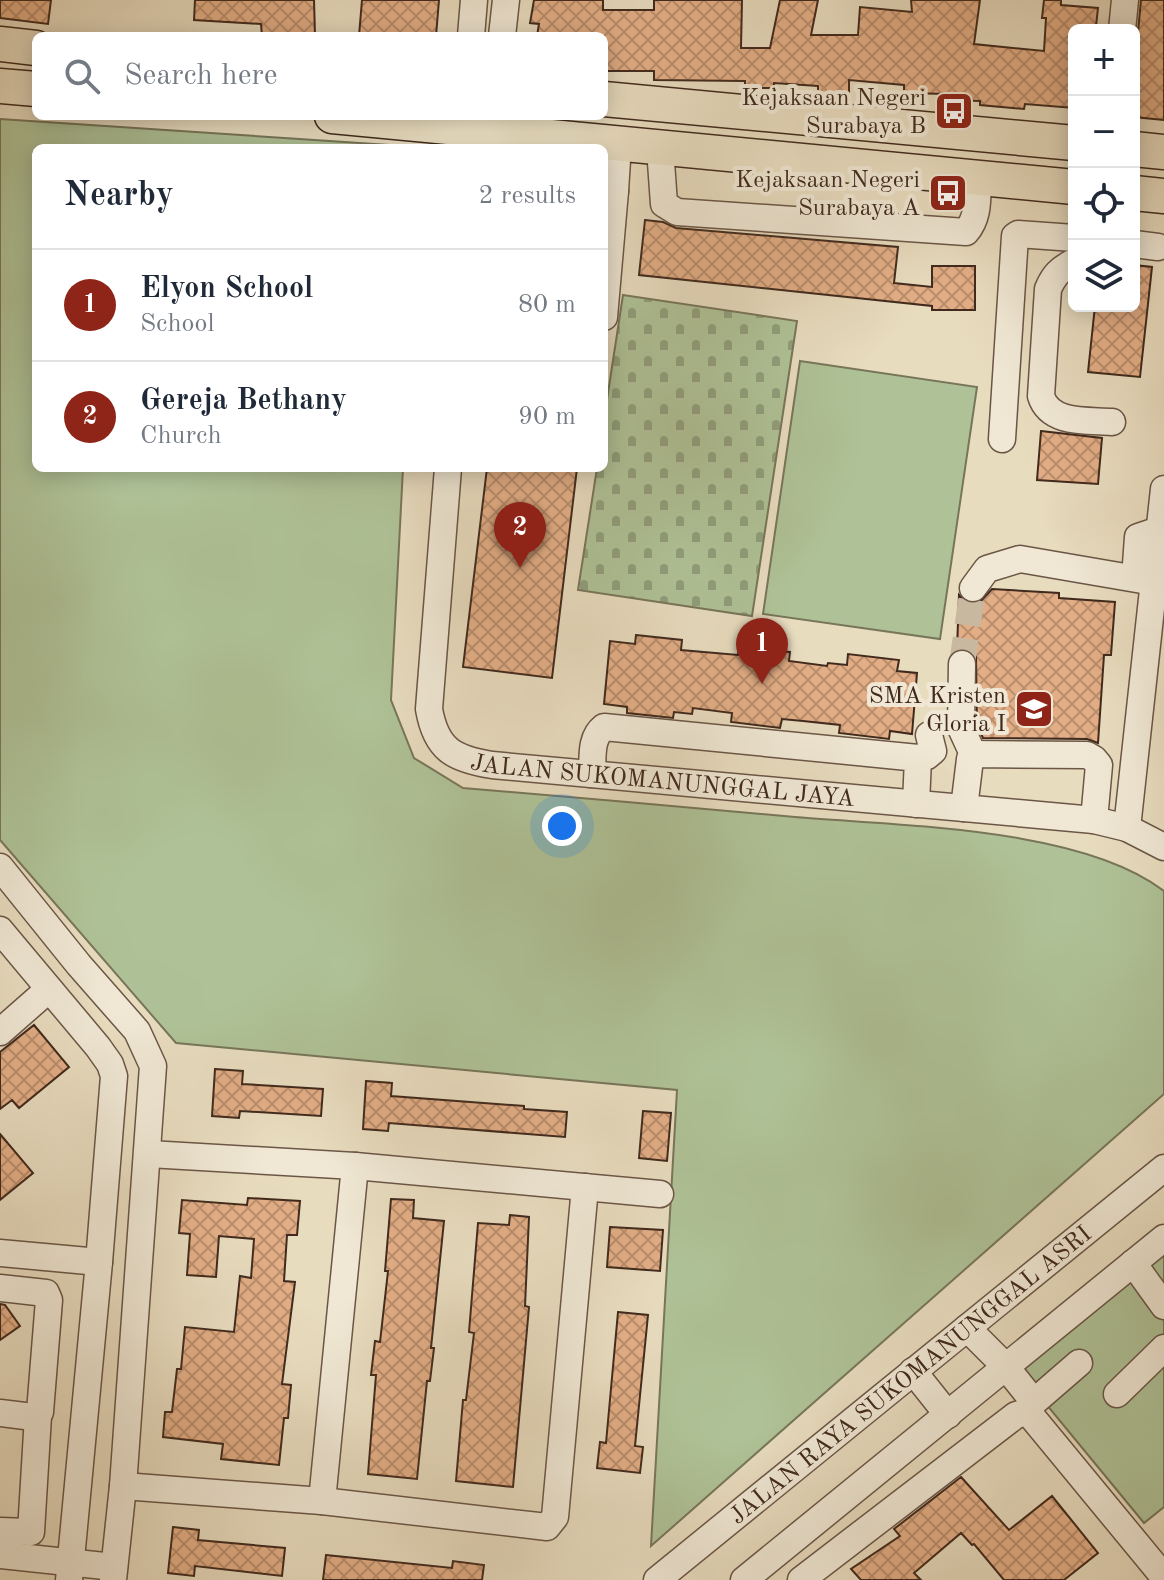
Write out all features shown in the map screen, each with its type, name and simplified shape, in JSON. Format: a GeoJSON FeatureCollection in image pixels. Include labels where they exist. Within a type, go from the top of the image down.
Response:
{"type":"FeatureCollection","features":[{"type":"Feature","properties":{"kind":"main road"},"geometry":{"type":"LineString","coordinates":[[0,44],[32,48]]}},
{"type":"Feature","properties":{"kind":"main road"},"geometry":{"type":"LineString","coordinates":[[0,86],[32,89]]}},
{"type":"Feature","properties":{"kind":"main road"},"geometry":{"type":"LineString","coordinates":[[608,99],[1068,142]]}},
{"type":"Feature","properties":{"kind":"main road"},"geometry":{"type":"LineString","coordinates":[[371,120],[608,144]]}},
{"type":"Feature","properties":{"kind":"main road"},"geometry":{"type":"LineString","coordinates":[[608,144],[1068,186]]}},
{"type":"Feature","properties":{"kind":"main road"},"geometry":{"type":"LineString","coordinates":[[1140,150],[1164,152]]}},
{"type":"Feature","properties":{"kind":"main road"},"geometry":{"type":"LineString","coordinates":[[1140,194],[1164,196]]}},
{"type":"Feature","properties":{"kind":"street"},"geometry":{"type":"LineString","coordinates":[[471,32],[474,0]]}},
{"type":"Feature","properties":{"kind":"street"},"geometry":{"type":"LineString","coordinates":[[502,32],[506,0]]}},
{"type":"Feature","properties":{"kind":"street"},"geometry":{"type":"LineString","coordinates":[[1123,24],[1125,0]]}},
{"type":"Feature","properties":{"kind":"street"},"geometry":{"type":"LineString","coordinates":[[608,216],[609,191],[618,145]]}},
{"type":"Feature","properties":{"kind":"street"},"geometry":{"type":"LineString","coordinates":[[660,148],[664,204],[677,212],[966,232],[973,224],[977,209],[978,179]]}},
{"type":"Feature","properties":{"kind":"street"},"geometry":{"type":"LineString","coordinates":[[1002,439],[1015,236],[1068,238]]}},
{"type":"Feature","properties":{"kind":"street"},"geometry":{"type":"LineString","coordinates":[[1068,265],[1053,277],[1048,289],[1041,396],[1044,406],[1061,417],[1112,422]]}},
{"type":"Feature","properties":{"kind":"street","name":"JALAN SUKOMANUNGGAL JAYA"},"geometry":{"type":"LineString","coordinates":[[448,472],[429,709],[433,731],[451,754],[471,762],[1094,820],[1127,828],[1164,847]]}},
{"type":"Feature","properties":{"kind":"street"},"geometry":{"type":"LineString","coordinates":[[1127,828],[1144,580],[1159,530],[1164,489]]}},
{"type":"Feature","properties":{"kind":"street"},"geometry":{"type":"LineString","coordinates":[[973,588],[987,569],[1020,559],[1144,580]]}},
{"type":"Feature","properties":{"kind":"street"},"geometry":{"type":"LineString","coordinates":[[962,664],[961,728],[973,754]]}},
{"type":"Feature","properties":{"kind":"street"},"geometry":{"type":"LineString","coordinates":[[592,774],[594,740],[597,732],[604,727],[924,746],[916,804]]}},
{"type":"Feature","properties":{"kind":"street"},"geometry":{"type":"LineString","coordinates":[[964,808],[973,754]]}},
{"type":"Feature","properties":{"kind":"street"},"geometry":{"type":"LineString","coordinates":[[973,754],[1087,755],[1099,765],[1094,820]]}},
{"type":"Feature","properties":{"kind":"street"},"geometry":{"type":"LineString","coordinates":[[0,867],[137,1031],[153,1066],[123,1486],[113,1574],[70,1571],[0,1555]]}},
{"type":"Feature","properties":{"kind":"street"},"geometry":{"type":"LineString","coordinates":[[0,930],[98,1047],[114,1076],[70,1571]]}},
{"type":"Feature","properties":{"kind":"street"},"geometry":{"type":"LineString","coordinates":[[0,1032],[49,989]]}},
{"type":"Feature","properties":{"kind":"street"},"geometry":{"type":"LineString","coordinates":[[98,1047],[137,1031]]}},
{"type":"Feature","properties":{"kind":"street"},"geometry":{"type":"LineString","coordinates":[[114,1076],[153,1066]]}},
{"type":"Feature","properties":{"kind":"street"},"geometry":{"type":"LineString","coordinates":[[149,1154],[355,1166],[660,1194]]}},
{"type":"Feature","properties":{"kind":"street"},"geometry":{"type":"LineString","coordinates":[[322,1501],[355,1166]]}},
{"type":"Feature","properties":{"kind":"street","name":"JALAN RAYA SUKOMANUNGGAL ASRI"},"geometry":{"type":"LineString","coordinates":[[657,1580],[1164,1168]]}},
{"type":"Feature","properties":{"kind":"street"},"geometry":{"type":"LineString","coordinates":[[123,1486],[322,1501],[543,1528],[553,1522],[585,1187]]}},
{"type":"Feature","properties":{"kind":"street"},"geometry":{"type":"LineString","coordinates":[[744,1580],[1164,1238]]}},
{"type":"Feature","properties":{"kind":"street"},"geometry":{"type":"LineString","coordinates":[[0,1253],[99,1262]]}},
{"type":"Feature","properties":{"kind":"street"},"geometry":{"type":"LineString","coordinates":[[1133,1263],[1164,1306]]}},
{"type":"Feature","properties":{"kind":"street"},"geometry":{"type":"LineString","coordinates":[[0,1288],[46,1293],[49,1300],[31,1532],[0,1531]]}},
{"type":"Feature","properties":{"kind":"street"},"geometry":{"type":"LineString","coordinates":[[967,1328],[1026,1410],[1156,1571]]}},
{"type":"Feature","properties":{"kind":"street"},"geometry":{"type":"LineString","coordinates":[[1117,1394],[1164,1348]]}},
{"type":"Feature","properties":{"kind":"street"},"geometry":{"type":"LineString","coordinates":[[801,1580],[1026,1410],[1079,1363]]}},
{"type":"Feature","properties":{"kind":"street"},"geometry":{"type":"LineString","coordinates":[[913,1371],[948,1415]]}},
{"type":"Feature","properties":{"kind":"street"},"geometry":{"type":"LineString","coordinates":[[0,1413],[38,1416]]}},
{"type":"Feature","properties":{"kind":"green space"},"geometry":{"type":"Polygon","coordinates":[[[0,119],[375,144],[32,144],[32,472],[403,472],[391,700],[414,758],[463,788],[987,833],[1086,854],[1129,870],[1164,891],[1164,1094],[651,1546],[677,1090],[176,1043],[0,840],[0,119]]]}},
{"type":"Feature","properties":{"kind":"green space"},"geometry":{"type":"Polygon","coordinates":[[[623,295],[797,321],[752,616],[578,590],[596,472],[608,472],[608,393],[623,295]]]}},
{"type":"Feature","properties":{"kind":"green space"},"geometry":{"type":"Polygon","coordinates":[[[800,361],[977,387],[940,639],[763,614],[800,361]]]}},
{"type":"Feature","properties":{"kind":"green space"},"geometry":{"type":"Polygon","coordinates":[[[1164,1248],[1164,1507],[1144,1523],[1018,1370],[1164,1248]]]}},
{"type":"Feature","properties":{"kind":"building"},"geometry":{"type":"Polygon","coordinates":[[[0,0],[51,0],[48,24],[0,18],[0,0]]]}},
{"type":"Feature","properties":{"kind":"building"},"geometry":{"type":"Polygon","coordinates":[[[195,0],[314,0],[315,32],[262,32],[261,24],[194,20],[195,0]]]}},
{"type":"Feature","properties":{"kind":"building"},"geometry":{"type":"Polygon","coordinates":[[[362,0],[439,0],[436,32],[359,32],[362,0]]]}},
{"type":"Feature","properties":{"kind":"building"},"geometry":{"type":"Polygon","coordinates":[[[534,0],[603,0],[603,10],[654,10],[654,0],[742,0],[741,48],[770,48],[780,0],[818,0],[811,35],[858,35],[860,7],[912,12],[911,0],[980,0],[974,44],[1044,51],[1044,0],[1061,0],[1061,5],[1098,8],[1096,24],[1068,24],[1068,108],[1025,104],[1024,109],[980,105],[980,101],[948,100],[948,94],[904,93],[904,85],[849,80],[849,95],[818,95],[818,86],[774,83],[774,88],[745,88],[745,81],[654,80],[654,71],[608,71],[608,32],[538,32],[539,24],[530,23],[534,0]]]}},
{"type":"Feature","properties":{"kind":"building"},"geometry":{"type":"Polygon","coordinates":[[[1141,0],[1164,0],[1164,120],[1140,118],[1141,0]]]}},
{"type":"Feature","properties":{"kind":"building"},"geometry":{"type":"Polygon","coordinates":[[[645,220],[663,222],[676,228],[898,247],[894,283],[932,287],[932,266],[975,266],[975,310],[932,310],[932,306],[639,275],[645,220]]]}},
{"type":"Feature","properties":{"kind":"building"},"geometry":{"type":"Polygon","coordinates":[[[1140,266],[1152,267],[1140,377],[1088,372],[1094,312],[1140,312],[1140,266]]]}},
{"type":"Feature","properties":{"kind":"building"},"geometry":{"type":"Polygon","coordinates":[[[1041,431],[1102,438],[1098,484],[1037,480],[1041,431]]]}},
{"type":"Feature","properties":{"kind":"building"},"geometry":{"type":"Polygon","coordinates":[[[487,472],[577,472],[552,678],[463,667],[487,472]]]}},
{"type":"Feature","properties":{"kind":"building"},"geometry":{"type":"Polygon","coordinates":[[[992,589],[1059,593],[1059,598],[1115,602],[1111,655],[1104,655],[1098,743],[1087,739],[983,738],[977,725],[976,657],[970,650],[957,649],[959,595],[964,601],[979,603],[992,589]]]}},
{"type":"Feature","properties":{"kind":"building"},"geometry":{"type":"Polygon","coordinates":[[[636,635],[682,640],[681,650],[738,655],[739,647],[790,652],[789,661],[827,666],[828,663],[847,665],[848,654],[899,660],[897,671],[917,673],[912,734],[890,731],[889,739],[839,733],[840,725],[782,719],[780,728],[731,722],[732,713],[693,708],[692,714],[674,712],[673,718],[627,713],[627,707],[604,704],[610,641],[635,644],[636,635]]]}},
{"type":"Feature","properties":{"kind":"building"},"geometry":{"type":"Polygon","coordinates":[[[34,1025],[69,1067],[19,1108],[12,1100],[0,1109],[0,1052],[34,1025]]]}},
{"type":"Feature","properties":{"kind":"building"},"geometry":{"type":"Polygon","coordinates":[[[215,1069],[243,1071],[242,1084],[323,1089],[321,1116],[240,1111],[239,1118],[212,1116],[215,1069]]]}},
{"type":"Feature","properties":{"kind":"building"},"geometry":{"type":"Polygon","coordinates":[[[366,1081],[392,1083],[391,1096],[567,1112],[565,1137],[389,1123],[388,1131],[363,1129],[366,1081]]]}},
{"type":"Feature","properties":{"kind":"building"},"geometry":{"type":"Polygon","coordinates":[[[643,1111],[671,1113],[667,1161],[639,1158],[643,1111]]]}},
{"type":"Feature","properties":{"kind":"building"},"geometry":{"type":"Polygon","coordinates":[[[0,1134],[33,1173],[0,1200],[0,1134]]]}},
{"type":"Feature","properties":{"kind":"building"},"geometry":{"type":"Polygon","coordinates":[[[248,1198],[300,1201],[297,1235],[287,1235],[284,1281],[295,1282],[282,1384],[291,1385],[279,1465],[221,1459],[223,1444],[163,1437],[165,1412],[172,1412],[177,1369],[181,1369],[185,1327],[234,1332],[240,1276],[251,1278],[254,1239],[219,1236],[216,1277],[187,1275],[190,1234],[179,1233],[182,1200],[247,1205],[248,1198]]]}},
{"type":"Feature","properties":{"kind":"building"},"geometry":{"type":"Polygon","coordinates":[[[391,1199],[414,1200],[413,1218],[444,1221],[431,1348],[434,1348],[430,1381],[427,1381],[417,1479],[368,1474],[376,1375],[371,1375],[375,1341],[380,1342],[388,1271],[385,1271],[391,1199]]]}},
{"type":"Feature","properties":{"kind":"building"},"geometry":{"type":"Polygon","coordinates":[[[510,1215],[529,1217],[525,1306],[529,1307],[513,1487],[456,1481],[463,1400],[466,1400],[474,1333],[469,1332],[478,1223],[509,1225],[510,1215]]]}},
{"type":"Feature","properties":{"kind":"building"},"geometry":{"type":"Polygon","coordinates":[[[610,1227],[663,1230],[660,1271],[607,1267],[610,1227]]]}},
{"type":"Feature","properties":{"kind":"building"},"geometry":{"type":"Polygon","coordinates":[[[0,1304],[5,1305],[20,1326],[0,1340],[0,1304]]]}},
{"type":"Feature","properties":{"kind":"building"},"geometry":{"type":"Polygon","coordinates":[[[618,1312],[648,1315],[635,1446],[643,1447],[640,1473],[597,1468],[600,1442],[606,1443],[618,1312]]]}},
{"type":"Feature","properties":{"kind":"building"},"geometry":{"type":"Polygon","coordinates":[[[961,1477],[1009,1530],[1052,1496],[1098,1553],[1064,1580],[1004,1580],[961,1533],[914,1573],[921,1580],[861,1580],[851,1569],[900,1536],[894,1529],[961,1477]]]}},
{"type":"Feature","properties":{"kind":"building"},"geometry":{"type":"Polygon","coordinates":[[[173,1527],[199,1530],[198,1540],[285,1548],[282,1576],[195,1566],[194,1576],[168,1573],[173,1527]]]}},
{"type":"Feature","properties":{"kind":"building"},"geometry":{"type":"Polygon","coordinates":[[[326,1555],[452,1568],[453,1561],[484,1565],[482,1580],[323,1580],[326,1555]]]}},
{"type":"Feature","properties":{"kind":"tunnel"},"geometry":{"type":"LineString","coordinates":[[962,664],[973,588]]}},
{"type":"Feature","properties":{"kind":"place","name":"Kejaksaan Negeri Surabaya B"},"geometry":{"type":"Point","coordinates":[954,111]}},
{"type":"Feature","properties":{"kind":"place","name":"Kejaksaan Negeri Surabaya A"},"geometry":{"type":"Point","coordinates":[948,193]}},
{"type":"Feature","properties":{"kind":"place","name":"Gereja Bethany"},"geometry":{"type":"Point","coordinates":[520,568]}},
{"type":"Feature","properties":{"kind":"place","name":"Elyon School"},"geometry":{"type":"Point","coordinates":[762,684]}},
{"type":"Feature","properties":{"kind":"place","name":"SMA Kristen Gloria I"},"geometry":{"type":"Point","coordinates":[1034,709]}}]}
